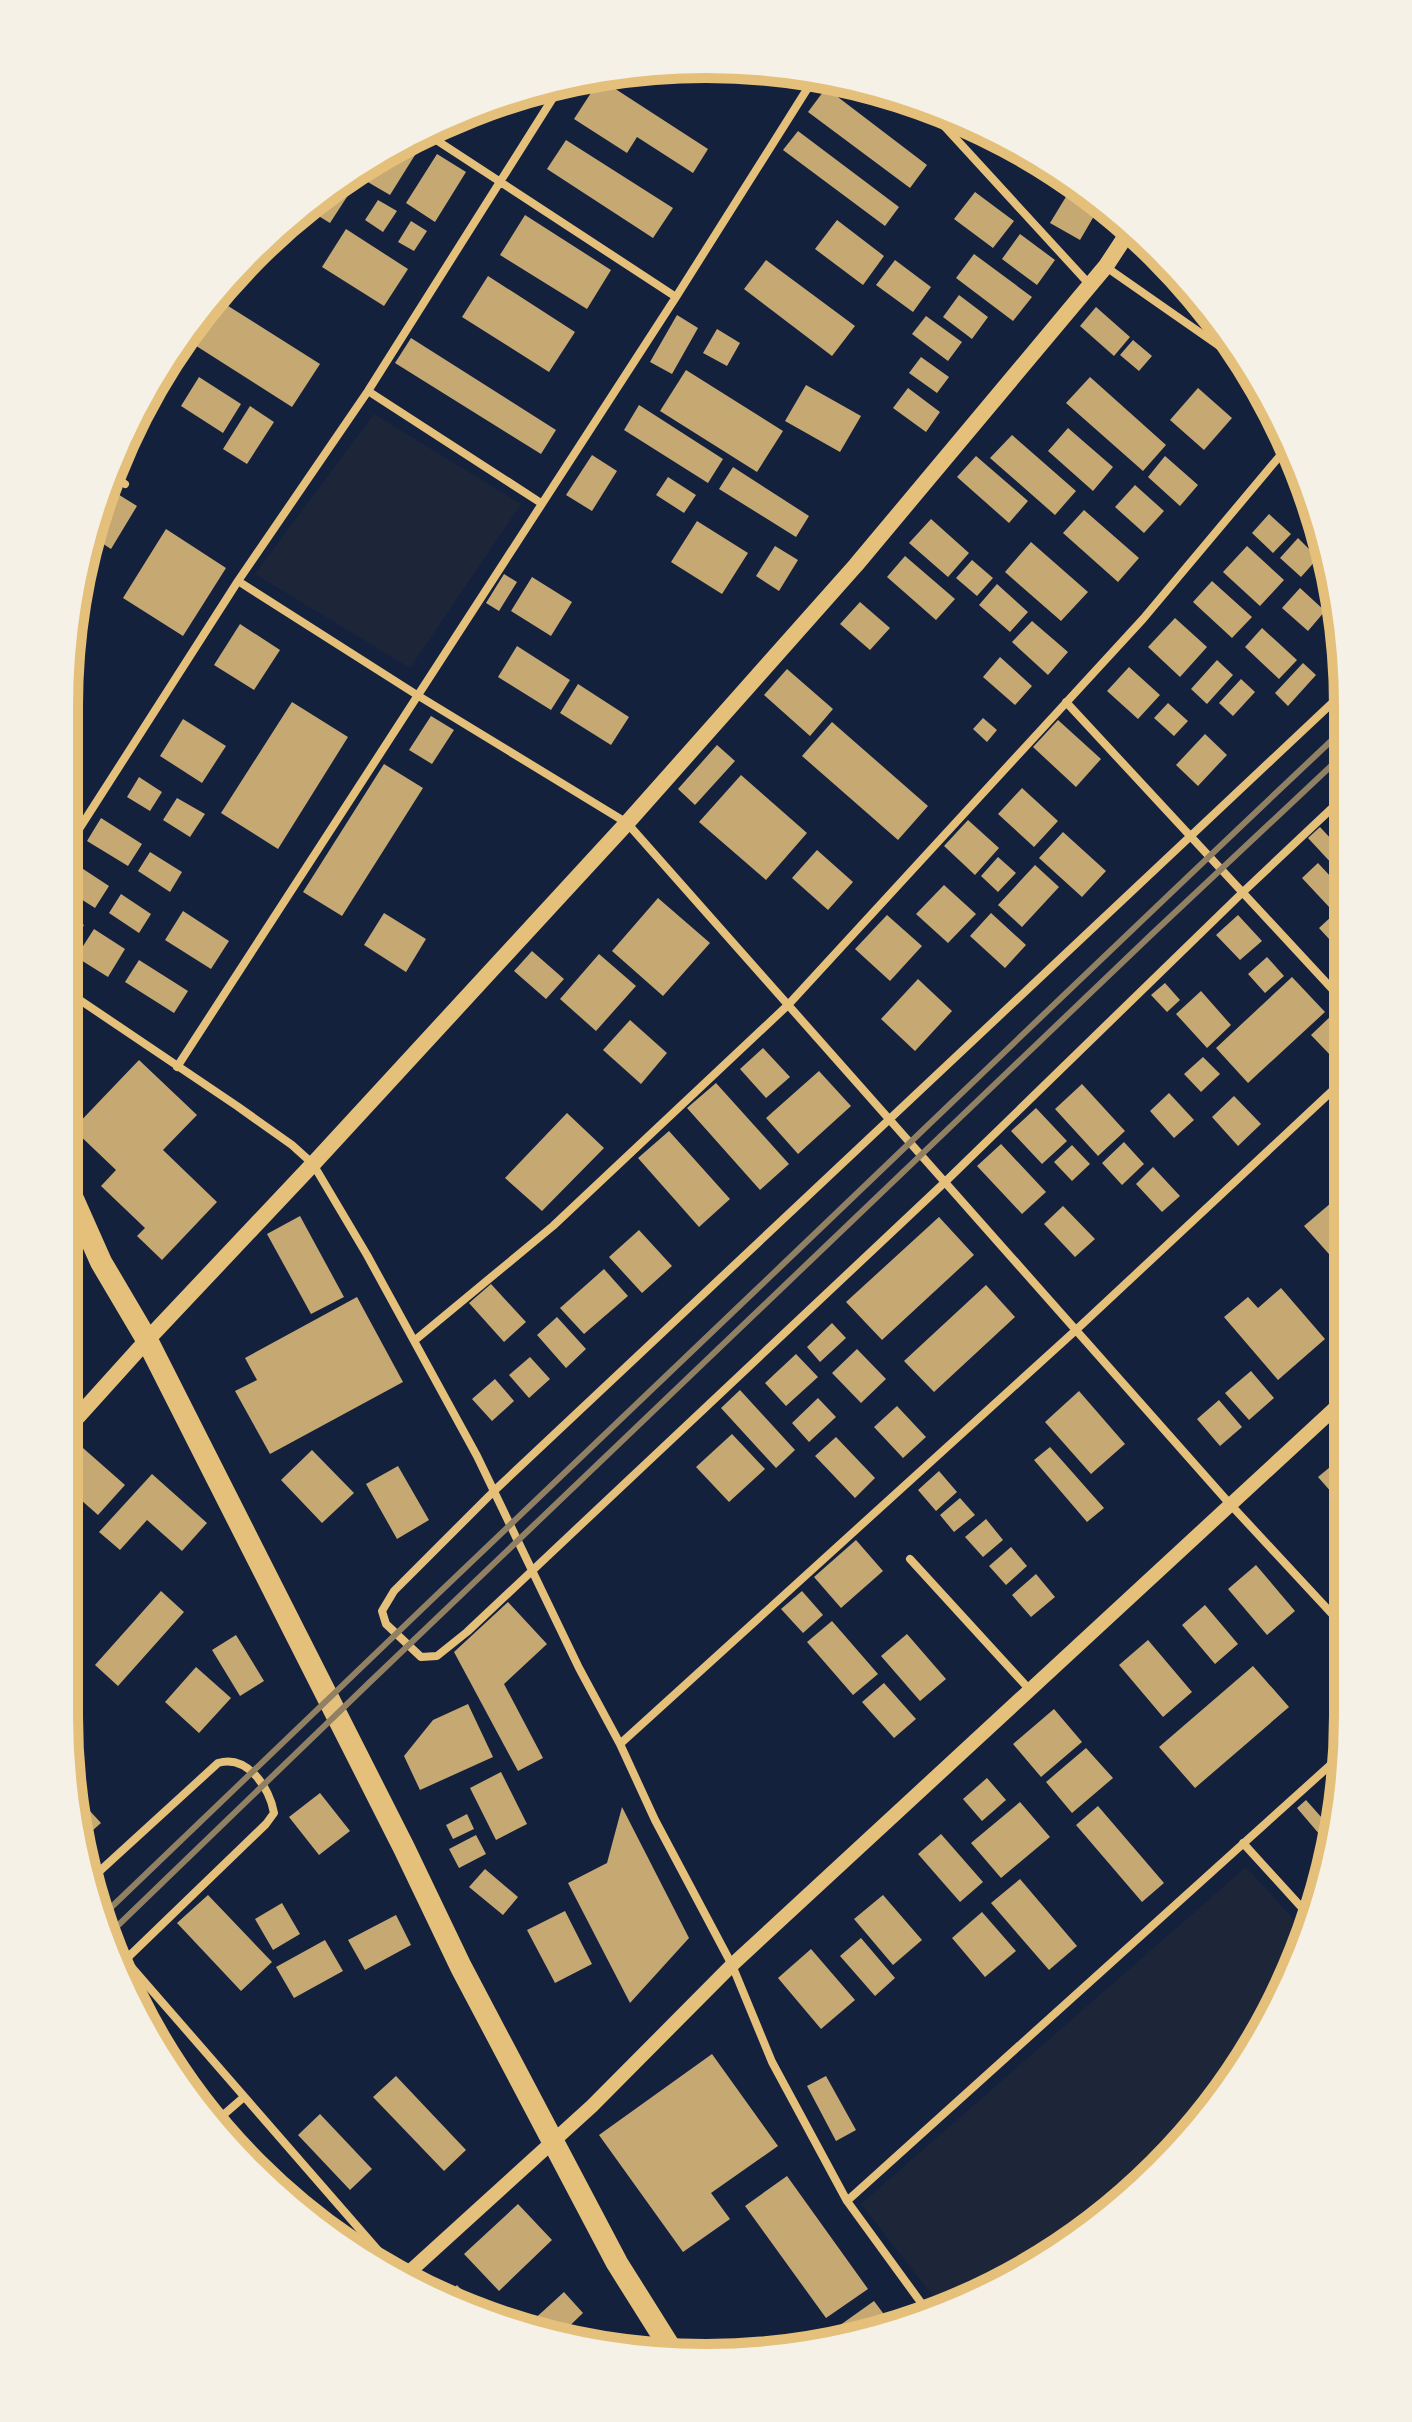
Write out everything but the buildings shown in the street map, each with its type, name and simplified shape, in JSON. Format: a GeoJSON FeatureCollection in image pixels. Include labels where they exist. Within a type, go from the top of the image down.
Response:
{"type":"FeatureCollection","features":[{"type":"Feature","properties":{"kind":"highway"},"geometry":{"type":"LineString","coordinates":[[78,1210],[101,1262],[147,1340],[552,2142],[617,2263],[667,2343]]}},
{"type":"Feature","properties":{"kind":"main road"},"geometry":{"type":"LineString","coordinates":[[78,1416],[627,823],[856,565],[1106,266],[1124,238]]}},
{"type":"Feature","properties":{"kind":"street"},"geometry":{"type":"LineString","coordinates":[[177,1067],[676,297],[809,87]]}},
{"type":"Feature","properties":{"kind":"street"},"geometry":{"type":"LineString","coordinates":[[78,831],[238,581],[368,391],[554,97]]}},
{"type":"Feature","properties":{"kind":"street"},"geometry":{"type":"LineString","coordinates":[[943,125],[1090,285]]}},
{"type":"Feature","properties":{"kind":"street"},"geometry":{"type":"LineString","coordinates":[[436,140],[676,297]]}},
{"type":"Feature","properties":{"kind":"street"},"geometry":{"type":"LineString","coordinates":[[1106,266],[1220,347]]}},
{"type":"Feature","properties":{"kind":"street"},"geometry":{"type":"LineString","coordinates":[[368,391],[541,503]]}},
{"type":"Feature","properties":{"kind":"street"},"geometry":{"type":"LineString","coordinates":[[414,1341],[553,1226],[788,1005],[1143,619],[1281,455]]}},
{"type":"Feature","properties":{"kind":"street"},"geometry":{"type":"LineString","coordinates":[[120,481],[125,484]]}},
{"type":"Feature","properties":{"kind":"street"},"geometry":{"type":"LineString","coordinates":[[238,581],[627,823],[1229,1503],[1334,1616]]}},
{"type":"Feature","properties":{"kind":"street"},"geometry":{"type":"LineString","coordinates":[[1334,701],[494,1491],[394,1591],[382,1611],[386,1624],[421,1657],[437,1656],[467,1632],[944,1183],[1334,806]]}},
{"type":"Feature","properties":{"kind":"street"},"geometry":{"type":"LineString","coordinates":[[1066,702],[1334,991]]}},
{"type":"Feature","properties":{"kind":"street"},"geometry":{"type":"LineString","coordinates":[[78,999],[292,1145],[313,1164],[414,1341],[494,1491],[661,1833],[732,1965],[772,2062],[847,2201],[923,2305]]}},
{"type":"Feature","properties":{"kind":"street"},"geometry":{"type":"LineString","coordinates":[[620,1744],[1076,1330],[1334,1089]]}},
{"type":"Feature","properties":{"kind":"street"},"geometry":{"type":"LineString","coordinates":[[411,2270],[592,2106],[732,1965],[1334,1409]]}},
{"type":"Feature","properties":{"kind":"street"},"geometry":{"type":"LineString","coordinates":[[910,1559],[1029,1689]]}},
{"type":"Feature","properties":{"kind":"street"},"geometry":{"type":"LineString","coordinates":[[98,1873],[218,1763],[229,1759],[242,1763],[272,1799],[274,1813],[266,1824],[127,1958]]}},
{"type":"Feature","properties":{"kind":"street"},"geometry":{"type":"LineString","coordinates":[[847,2201],[1332,1763]]}},
{"type":"Feature","properties":{"kind":"street"},"geometry":{"type":"LineString","coordinates":[[1243,1843],[1304,1910]]}},
{"type":"Feature","properties":{"kind":"street"},"geometry":{"type":"LineString","coordinates":[[134,1975],[380,2252]]}},
{"type":"Feature","properties":{"kind":"street"},"geometry":{"type":"LineString","coordinates":[[222,2116],[244,2097]]}},
{"type":"Feature","properties":{"kind":"shaded area"},"geometry":{"type":"Polygon","coordinates":[[[374,414],[521,504],[410,668],[255,574],[374,414]]]}},
{"type":"Feature","properties":{"kind":"shaded area"},"geometry":{"type":"Polygon","coordinates":[[[1246,1867],[1298,1925],[1250,2030],[1204,2098],[1150,2160],[1120,2188],[1055,2238],[984,2279],[936,2300],[861,2204],[1246,1867]]]}},
{"type":"Feature","properties":{"kind":"railway"},"geometry":{"type":"LineString","coordinates":[[109,1910],[1334,738]]}},
{"type":"Feature","properties":{"kind":"railway"},"geometry":{"type":"LineString","coordinates":[[115,1928],[1334,763]]}}]}
